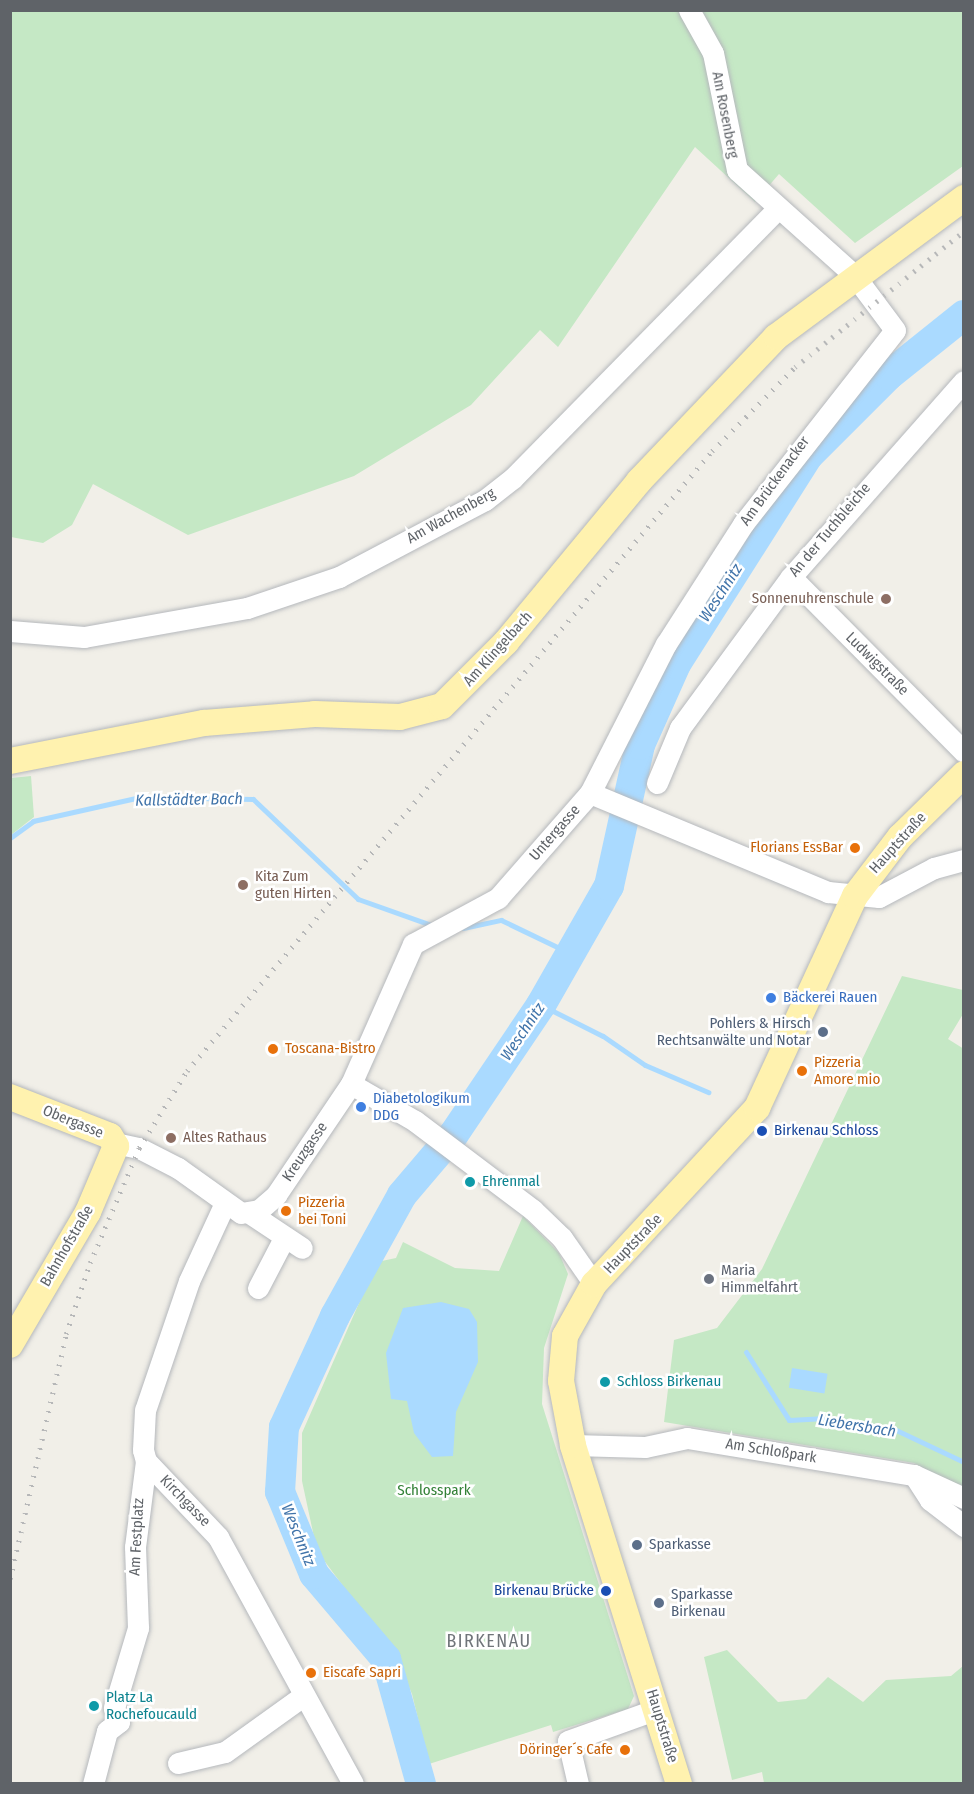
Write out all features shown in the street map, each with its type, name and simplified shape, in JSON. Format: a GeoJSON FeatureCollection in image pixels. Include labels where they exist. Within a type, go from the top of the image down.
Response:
{"type":"FeatureCollection","features":[{"type":"Feature","properties":{"kind":"main road","name":"Am Klingelbach"},"geometry":{"type":"LineString","coordinates":[[10,761],[204,723],[315,714],[400,717],[442,706],[506,642],[711,402],[776,337],[854,275],[963,198]]}},
{"type":"Feature","properties":{"kind":"main road","name":"Hauptstraße"},"geometry":{"type":"LineString","coordinates":[[680,1784],[573,1445],[562,1398],[561,1348],[594,1284],[757,1108],[855,896],[900,837],[963,774]]}},
{"type":"Feature","properties":{"kind":"main road","name":"Obergasse"},"geometry":{"type":"LineString","coordinates":[[10,1097],[110,1136],[115,1143]]}},
{"type":"Feature","properties":{"kind":"main road","name":"Bahnhofstraße"},"geometry":{"type":"LineString","coordinates":[[10,1345],[88,1212],[115,1143]]}},
{"type":"Feature","properties":{"kind":"street","name":"Am Rosenberg"},"geometry":{"type":"LineString","coordinates":[[689,10],[713,53],[733,162],[778,208]]}},
{"type":"Feature","properties":{"kind":"street","name":"Am Brückenacker"},"geometry":{"type":"LineString","coordinates":[[590,793],[666,644],[742,524],[895,330],[854,275],[778,208]]}},
{"type":"Feature","properties":{"kind":"street","name":"Am Wachenberg"},"geometry":{"type":"LineString","coordinates":[[10,631],[84,637],[131,630],[282,598],[339,577],[484,500],[513,478],[778,208]]}},
{"type":"Feature","properties":{"kind":"street","name":"An der Tuchbleiche"},"geometry":{"type":"LineString","coordinates":[[657,783],[680,728],[791,577],[963,381]]}},
{"type":"Feature","properties":{"kind":"street","name":"Ludwigstraße"},"geometry":{"type":"LineString","coordinates":[[791,577],[963,752]]}},
{"type":"Feature","properties":{"kind":"street","name":"Untergasse"},"geometry":{"type":"LineString","coordinates":[[351,1084],[406,954],[426,933],[498,898],[590,793],[828,892],[879,897],[934,868],[963,860]]}},
{"type":"Feature","properties":{"kind":"street"},"geometry":{"type":"LineString","coordinates":[[351,1084],[415,1121],[467,1164],[540,1217],[594,1284]]}},
{"type":"Feature","properties":{"kind":"street","name":"Kreuzgasse"},"geometry":{"type":"LineString","coordinates":[[251,1214],[276,1195],[351,1084]]}},
{"type":"Feature","properties":{"kind":"street","name":"Obergasse"},"geometry":{"type":"LineString","coordinates":[[115,1143],[153,1154],[225,1203]]}},
{"type":"Feature","properties":{"kind":"street"},"geometry":{"type":"LineString","coordinates":[[146,1461],[141,1438],[145,1410],[194,1269],[225,1203],[251,1214],[293,1243],[258,1288]]}},
{"type":"Feature","properties":{"kind":"street","name":"Am Schloßpark"},"geometry":{"type":"LineString","coordinates":[[573,1445],[645,1447],[687,1438],[914,1475],[963,1498]]}},
{"type":"Feature","properties":{"kind":"street","name":"Am Festplatz"},"geometry":{"type":"LineString","coordinates":[[93,1784],[107,1731],[119,1722],[114,1708],[138,1628],[135,1614],[135,1547],[146,1461]]}},
{"type":"Feature","properties":{"kind":"street","name":"Kirchgasse"},"geometry":{"type":"LineString","coordinates":[[146,1461],[218,1538],[352,1783]]}},
{"type":"Feature","properties":{"kind":"street"},"geometry":{"type":"LineString","coordinates":[[914,1475],[930,1500],[963,1526]]}},
{"type":"Feature","properties":{"kind":"street"},"geometry":{"type":"LineString","coordinates":[[178,1763],[225,1752],[303,1696]]}},
{"type":"Feature","properties":{"kind":"street"},"geometry":{"type":"LineString","coordinates":[[578,1784],[568,1741],[657,1709]]}},
{"type":"Feature","properties":{"kind":"green space"},"geometry":{"type":"Polygon","coordinates":[[[10,11],[963,11],[963,166],[855,243],[779,174],[755,202],[695,147],[558,347],[540,330],[471,405],[354,476],[188,535],[93,484],[72,525],[43,543],[11,537],[10,11]]]}},
{"type":"Feature","properties":{"kind":"green space"},"geometry":{"type":"Polygon","coordinates":[[[31,776],[34,817],[11,835],[11,778],[31,776]]]}},
{"type":"Feature","properties":{"kind":"green space"},"geometry":{"type":"Polygon","coordinates":[[[902,976],[963,990],[963,1014],[948,1039],[964,1049],[963,1490],[914,1463],[664,1422],[674,1340],[717,1328],[762,1269],[902,976]]]}},
{"type":"Feature","properties":{"kind":"green space","name":"Schlosspark"},"geometry":{"type":"Polygon","coordinates":[[[523,1216],[559,1253],[568,1274],[544,1348],[542,1404],[634,1696],[628,1709],[553,1732],[551,1725],[429,1764],[412,1694],[396,1657],[317,1551],[302,1481],[302,1433],[377,1262],[396,1258],[403,1242],[455,1268],[499,1271],[523,1216]]]}},
{"type":"Feature","properties":{"kind":"green space"},"geometry":{"type":"Polygon","coordinates":[[[727,1650],[778,1702],[806,1699],[828,1677],[863,1702],[886,1680],[951,1676],[963,1666],[963,1783],[764,1783],[762,1772],[732,1780],[704,1657],[727,1650]]]}},
{"type":"Feature","properties":{"kind":"water"},"geometry":{"type":"Polygon","coordinates":[[[441,1302],[469,1309],[477,1322],[478,1362],[456,1412],[453,1456],[432,1457],[414,1433],[407,1401],[391,1399],[386,1353],[403,1308],[441,1302]]]}},
{"type":"Feature","properties":{"kind":"water"},"geometry":{"type":"Polygon","coordinates":[[[792,1368],[828,1374],[824,1393],[789,1388],[792,1368]]]}},
{"type":"Feature","properties":{"kind":"waterway","name":"Weschnitz"},"geometry":{"type":"LineString","coordinates":[[421,1784],[386,1659],[314,1574],[280,1492],[284,1427],[335,1316],[402,1195],[454,1134],[541,1005],[609,886],[640,745],[676,664],[808,456],[889,375],[964,315]]}},
{"type":"Feature","properties":{"kind":"waterway","name":"Kallstädter Bach"},"geometry":{"type":"LineString","coordinates":[[10,838],[33,821],[140,797],[253,799],[358,899],[434,926]]}},
{"type":"Feature","properties":{"kind":"waterway","name":"Kallstädter Bach"},"geometry":{"type":"LineString","coordinates":[[463,928],[501,920],[572,954]]}},
{"type":"Feature","properties":{"kind":"waterway","name":"Liebersbach"},"geometry":{"type":"LineString","coordinates":[[541,1005],[603,1036],[645,1065],[708,1092]]}},
{"type":"Feature","properties":{"kind":"waterway","name":"Liebersbach"},"geometry":{"type":"LineString","coordinates":[[746,1352],[789,1420],[826,1418],[896,1430],[964,1462]]}},
{"type":"Feature","properties":{"kind":"railway"},"geometry":{"type":"LineString","coordinates":[[10,1579],[66,1334],[90,1263],[139,1148],[187,1071],[712,451],[795,367],[964,231]]}},
{"type":"Feature","properties":{"kind":"place","name":"Sonnenuhrenschule"},"geometry":{"type":"Point","coordinates":[886,599]}},
{"type":"Feature","properties":{"kind":"place","name":"Florians EssBar"},"geometry":{"type":"Point","coordinates":[855,848]}},
{"type":"Feature","properties":{"kind":"place","name":"Kita Zum guten Hirten"},"geometry":{"type":"Point","coordinates":[243,885]}},
{"type":"Feature","properties":{"kind":"place","name":"Bäckerei Rauen"},"geometry":{"type":"Point","coordinates":[771,998]}},
{"type":"Feature","properties":{"kind":"place","name":"Pohlers & Hirsch Rechtsanwälte und Notar"},"geometry":{"type":"Point","coordinates":[823,1032]}},
{"type":"Feature","properties":{"kind":"place","name":"Toscana-Bistro"},"geometry":{"type":"Point","coordinates":[273,1049]}},
{"type":"Feature","properties":{"kind":"place","name":"Pizzeria Amore mio"},"geometry":{"type":"Point","coordinates":[802,1071]}},
{"type":"Feature","properties":{"kind":"place","name":"Diabetologikum DDG"},"geometry":{"type":"Point","coordinates":[361,1107]}},
{"type":"Feature","properties":{"kind":"place","name":"Birkenau Schloss"},"geometry":{"type":"Point","coordinates":[762,1131]}},
{"type":"Feature","properties":{"kind":"place","name":"Altes Rathaus"},"geometry":{"type":"Point","coordinates":[171,1138]}},
{"type":"Feature","properties":{"kind":"place","name":"Ehrenmal"},"geometry":{"type":"Point","coordinates":[470,1182]}},
{"type":"Feature","properties":{"kind":"place","name":"Pizzeria bei Toni"},"geometry":{"type":"Point","coordinates":[286,1211]}},
{"type":"Feature","properties":{"kind":"place","name":"Maria Himmelfahrt"},"geometry":{"type":"Point","coordinates":[709,1279]}},
{"type":"Feature","properties":{"kind":"place","name":"Schloss Birkenau"},"geometry":{"type":"Point","coordinates":[605,1382]}},
{"type":"Feature","properties":{"kind":"place","name":"Sparkasse"},"geometry":{"type":"Point","coordinates":[637,1545]}},
{"type":"Feature","properties":{"kind":"place","name":"Birkenau Brücke"},"geometry":{"type":"Point","coordinates":[606,1591]}},
{"type":"Feature","properties":{"kind":"place","name":"Sparkasse Birkenau"},"geometry":{"type":"Point","coordinates":[659,1603]}},
{"type":"Feature","properties":{"kind":"place","name":"Eiscafe Sapri"},"geometry":{"type":"Point","coordinates":[311,1673]}},
{"type":"Feature","properties":{"kind":"place","name":"Platz La Rochefoucauld"},"geometry":{"type":"Point","coordinates":[94,1706]}},
{"type":"Feature","properties":{"kind":"place","name":"Döringer´s Cafe"},"geometry":{"type":"Point","coordinates":[625,1750]}},
{"type":"Feature","properties":{"kind":"district","name":"BIRKENAU"},"geometry":{"type":"Point","coordinates":[489,1641]}}]}
